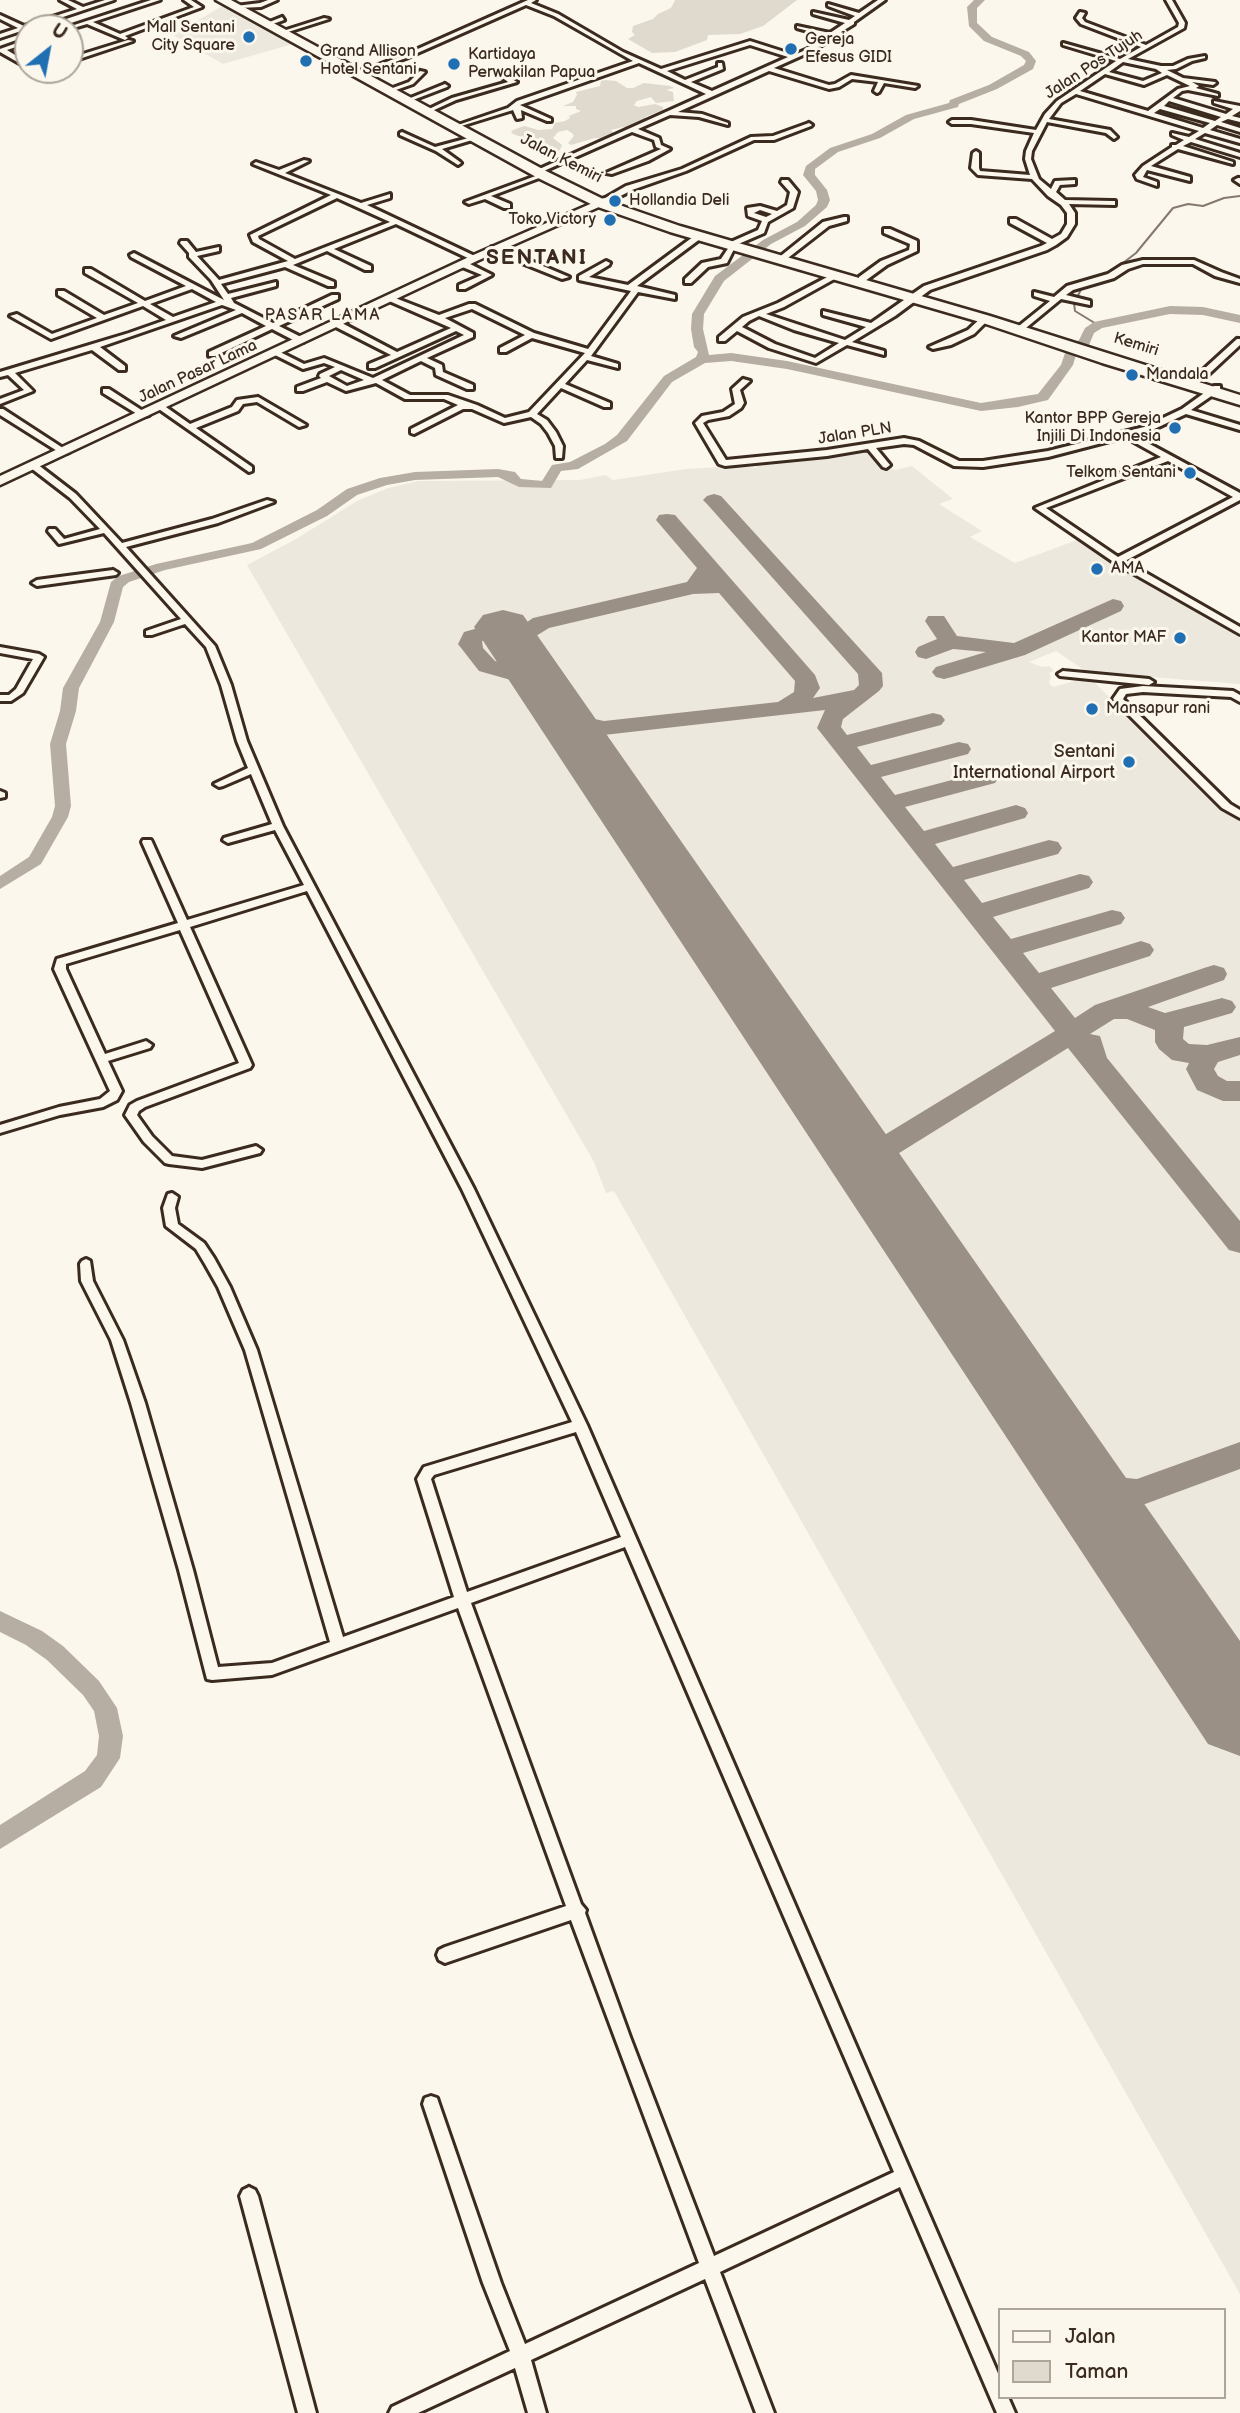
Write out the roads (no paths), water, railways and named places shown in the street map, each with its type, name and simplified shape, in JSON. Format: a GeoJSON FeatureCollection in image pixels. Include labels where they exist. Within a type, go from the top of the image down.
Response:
{"type":"FeatureCollection","features":[{"type":"Feature","properties":{"kind":"highway"},"geometry":{"type":"LineString","coordinates":[[222,0],[429,110]]}},
{"type":"Feature","properties":{"kind":"highway","name":"Jalan Kemiri"},"geometry":{"type":"LineString","coordinates":[[234,3],[284,25],[360,73],[411,99],[476,138],[602,202],[700,236],[737,245]]}},
{"type":"Feature","properties":{"kind":"highway","name":"Jalan Kemiri"},"geometry":{"type":"LineString","coordinates":[[429,110],[540,172]]}},
{"type":"Feature","properties":{"kind":"highway","name":"Jalan Kemiri"},"geometry":{"type":"LineString","coordinates":[[602,202],[835,275],[1020,328]]}},
{"type":"Feature","properties":{"kind":"highway","name":"Jalan Kemiri"},"geometry":{"type":"LineString","coordinates":[[778,257],[862,279],[1020,328]]}},
{"type":"Feature","properties":{"kind":"highway","name":"Kemiri"},"geometry":{"type":"LineString","coordinates":[[1020,328],[1240,397]]}},
{"type":"Feature","properties":{"kind":"highway","name":"Kemiri"},"geometry":{"type":"LineString","coordinates":[[1109,358],[1214,389]]}},
{"type":"Feature","properties":{"kind":"street"},"geometry":{"type":"LineString","coordinates":[[63,0],[82,9]]}},
{"type":"Feature","properties":{"kind":"street"},"geometry":{"type":"LineString","coordinates":[[67,14],[111,0]]}},
{"type":"Feature","properties":{"kind":"street"},"geometry":{"type":"LineString","coordinates":[[84,23],[157,0]]}},
{"type":"Feature","properties":{"kind":"street"},"geometry":{"type":"LineString","coordinates":[[120,36],[199,7],[189,1],[185,4],[177,0]]}},
{"type":"Feature","properties":{"kind":"street"},"geometry":{"type":"LineString","coordinates":[[234,3],[261,5],[274,0]]}},
{"type":"Feature","properties":{"kind":"street"},"geometry":{"type":"LineString","coordinates":[[469,202],[794,57],[833,36],[882,0]]}},
{"type":"Feature","properties":{"kind":"street","name":"Jalan Pos Tujuh"},"geometry":{"type":"LineString","coordinates":[[1034,177],[1028,159],[1050,110],[1103,72],[1182,26],[1169,0]]}},
{"type":"Feature","properties":{"kind":"street"},"geometry":{"type":"LineString","coordinates":[[360,73],[400,59],[530,2],[639,61],[710,93]]}},
{"type":"Feature","properties":{"kind":"street"},"geometry":{"type":"LineString","coordinates":[[830,5],[861,16]]}},
{"type":"Feature","properties":{"kind":"street"},"geometry":{"type":"LineString","coordinates":[[815,13],[852,23]]}},
{"type":"Feature","properties":{"kind":"street"},"geometry":{"type":"LineString","coordinates":[[1082,13],[1079,18],[1083,23],[1146,47]]}},
{"type":"Feature","properties":{"kind":"street"},"geometry":{"type":"LineString","coordinates":[[284,25],[327,19]]}},
{"type":"Feature","properties":{"kind":"street"},"geometry":{"type":"LineString","coordinates":[[84,56],[130,42],[87,22]]}},
{"type":"Feature","properties":{"kind":"street"},"geometry":{"type":"LineString","coordinates":[[284,25],[316,29]]}},
{"type":"Feature","properties":{"kind":"street"},"geometry":{"type":"LineString","coordinates":[[799,27],[833,36]]}},
{"type":"Feature","properties":{"kind":"street"},"geometry":{"type":"LineString","coordinates":[[660,71],[750,43],[794,57]]}},
{"type":"Feature","properties":{"kind":"street"},"geometry":{"type":"LineString","coordinates":[[1065,44],[1122,61],[1160,68],[1174,68],[1203,57]]}},
{"type":"Feature","properties":{"kind":"street"},"geometry":{"type":"LineString","coordinates":[[14,46],[2,50],[14,57]]}},
{"type":"Feature","properties":{"kind":"street"},"geometry":{"type":"LineString","coordinates":[[460,126],[639,61]]}},
{"type":"Feature","properties":{"kind":"street"},"geometry":{"type":"LineString","coordinates":[[685,82],[721,68],[720,64]]}},
{"type":"Feature","properties":{"kind":"street"},"geometry":{"type":"LineString","coordinates":[[1148,114],[1180,90],[1196,86],[1167,74],[1160,68]]}},
{"type":"Feature","properties":{"kind":"street"},"geometry":{"type":"LineString","coordinates":[[769,69],[829,87],[837,86],[851,77],[915,86]]}},
{"type":"Feature","properties":{"kind":"street"},"geometry":{"type":"LineString","coordinates":[[393,89],[411,83],[422,72]]}},
{"type":"Feature","properties":{"kind":"street"},"geometry":{"type":"LineString","coordinates":[[1103,72],[1144,83],[1167,74]]}},
{"type":"Feature","properties":{"kind":"street"},"geometry":{"type":"LineString","coordinates":[[429,110],[454,99],[514,82],[505,77]]}},
{"type":"Feature","properties":{"kind":"street"},"geometry":{"type":"LineString","coordinates":[[1182,79],[1213,83]]}},
{"type":"Feature","properties":{"kind":"street"},"geometry":{"type":"LineString","coordinates":[[877,91],[881,81]]}},
{"type":"Feature","properties":{"kind":"street"},"geometry":{"type":"LineString","coordinates":[[411,99],[445,86]]}},
{"type":"Feature","properties":{"kind":"street"},"geometry":{"type":"LineString","coordinates":[[1188,88],[1240,109]]}},
{"type":"Feature","properties":{"kind":"street"},"geometry":{"type":"LineString","coordinates":[[1074,92],[1240,141]]}},
{"type":"Feature","properties":{"kind":"street"},"geometry":{"type":"LineString","coordinates":[[1169,99],[1240,120]]}},
{"type":"Feature","properties":{"kind":"street"},"geometry":{"type":"LineString","coordinates":[[429,110],[466,103]]}},
{"type":"Feature","properties":{"kind":"street"},"geometry":{"type":"LineString","coordinates":[[516,106],[530,104],[547,110]]}},
{"type":"Feature","properties":{"kind":"street"},"geometry":{"type":"LineString","coordinates":[[516,106],[519,118]]}},
{"type":"Feature","properties":{"kind":"street"},"geometry":{"type":"LineString","coordinates":[[516,106],[549,120]]}},
{"type":"Feature","properties":{"kind":"street"},"geometry":{"type":"LineString","coordinates":[[1158,106],[1240,130]]}},
{"type":"Feature","properties":{"kind":"street"},"geometry":{"type":"LineString","coordinates":[[1154,184],[1139,178],[1145,167],[1240,109]]}},
{"type":"Feature","properties":{"kind":"street"},"geometry":{"type":"LineString","coordinates":[[668,113],[700,115],[726,124]]}},
{"type":"Feature","properties":{"kind":"street"},"geometry":{"type":"LineString","coordinates":[[1044,120],[1104,130],[1114,136]]}},
{"type":"Feature","properties":{"kind":"street"},"geometry":{"type":"LineString","coordinates":[[952,122],[971,122],[1039,132]]}},
{"type":"Feature","properties":{"kind":"street"},"geometry":{"type":"LineString","coordinates":[[602,202],[629,188],[684,170],[753,138],[774,138],[809,125]]}},
{"type":"Feature","properties":{"kind":"street"},"geometry":{"type":"LineString","coordinates":[[610,173],[667,149],[658,146],[657,139],[633,130]]}},
{"type":"Feature","properties":{"kind":"street"},"geometry":{"type":"LineString","coordinates":[[402,134],[428,148],[438,149],[476,138]]}},
{"type":"Feature","properties":{"kind":"street"},"geometry":{"type":"LineString","coordinates":[[1174,134],[1240,155]]}},
{"type":"Feature","properties":{"kind":"street"},"geometry":{"type":"LineString","coordinates":[[1167,144],[1231,163]]}},
{"type":"Feature","properties":{"kind":"street"},"geometry":{"type":"LineString","coordinates":[[438,149],[458,163]]}},
{"type":"Feature","properties":{"kind":"street"},"geometry":{"type":"LineString","coordinates":[[737,328],[772,346],[813,361],[944,281],[1053,243],[1068,230],[1073,220],[1069,209],[1034,177],[978,173],[975,168],[976,153]]}},
{"type":"Feature","properties":{"kind":"street"},"geometry":{"type":"LineString","coordinates":[[279,173],[306,161]]}},
{"type":"Feature","properties":{"kind":"street"},"geometry":{"type":"LineString","coordinates":[[256,163],[361,205],[475,258]]}},
{"type":"Feature","properties":{"kind":"street"},"geometry":{"type":"LineString","coordinates":[[1145,167],[1187,179]]}},
{"type":"Feature","properties":{"kind":"street"},"geometry":{"type":"LineString","coordinates":[[688,281],[705,265],[724,261],[737,245],[761,231],[766,220],[790,206],[793,189],[785,182]]}},
{"type":"Feature","properties":{"kind":"street"},"geometry":{"type":"LineString","coordinates":[[1051,194],[1058,183],[1072,182]]}},
{"type":"Feature","properties":{"kind":"street"},"geometry":{"type":"LineString","coordinates":[[295,262],[256,240],[254,235],[337,195]]}},
{"type":"Feature","properties":{"kind":"street"},"geometry":{"type":"LineString","coordinates":[[485,196],[507,206]]}},
{"type":"Feature","properties":{"kind":"street"},"geometry":{"type":"LineString","coordinates":[[361,205],[387,197]]}},
{"type":"Feature","properties":{"kind":"street","name":"Jalan Pasar Lama"},"geometry":{"type":"LineString","coordinates":[[0,481],[475,258],[602,202]]}},
{"type":"Feature","properties":{"kind":"street"},"geometry":{"type":"LineString","coordinates":[[1062,202],[1112,203]]}},
{"type":"Feature","properties":{"kind":"street"},"geometry":{"type":"LineString","coordinates":[[766,220],[750,211],[760,208],[778,213]]}},
{"type":"Feature","properties":{"kind":"street"},"geometry":{"type":"LineString","coordinates":[[778,257],[825,223],[844,219]]}},
{"type":"Feature","properties":{"kind":"street"},"geometry":{"type":"LineString","coordinates":[[1013,221],[1053,243]]}},
{"type":"Feature","properties":{"kind":"street"},"geometry":{"type":"LineString","coordinates":[[217,283],[295,262],[396,222]]}},
{"type":"Feature","properties":{"kind":"street"},"geometry":{"type":"LineString","coordinates":[[862,279],[884,263],[913,251],[914,243],[887,231]]}},
{"type":"Feature","properties":{"kind":"street"},"geometry":{"type":"LineString","coordinates":[[275,353],[303,367],[324,360],[408,397],[444,397],[504,421],[532,414],[587,355],[634,288],[700,236]]}},
{"type":"Feature","properties":{"kind":"street"},"geometry":{"type":"LineString","coordinates":[[184,243],[217,283],[224,299]]}},
{"type":"Feature","properties":{"kind":"street"},"geometry":{"type":"LineString","coordinates":[[194,254],[216,249]]}},
{"type":"Feature","properties":{"kind":"street"},"geometry":{"type":"LineString","coordinates":[[328,249],[368,268]]}},
{"type":"Feature","properties":{"kind":"street"},"geometry":{"type":"LineString","coordinates":[[495,249],[565,277]]}},
{"type":"Feature","properties":{"kind":"street"},"geometry":{"type":"LineString","coordinates":[[134,255],[300,340]]}},
{"type":"Feature","properties":{"kind":"street"},"geometry":{"type":"LineString","coordinates":[[1020,328],[1080,284],[1115,274],[1144,257]]}},
{"type":"Feature","properties":{"kind":"street"},"geometry":{"type":"LineString","coordinates":[[1128,266],[1150,261],[1194,262],[1240,281]]}},
{"type":"Feature","properties":{"kind":"street"},"geometry":{"type":"LineString","coordinates":[[606,263],[582,278],[672,297]]}},
{"type":"Feature","properties":{"kind":"street"},"geometry":{"type":"LineString","coordinates":[[462,288],[488,275],[463,264]]}},
{"type":"Feature","properties":{"kind":"street"},"geometry":{"type":"LineString","coordinates":[[286,265],[331,284]]}},
{"type":"Feature","properties":{"kind":"street"},"geometry":{"type":"LineString","coordinates":[[88,271],[172,320]]}},
{"type":"Feature","properties":{"kind":"street"},"geometry":{"type":"LineString","coordinates":[[722,338],[740,323],[835,275]]}},
{"type":"Feature","properties":{"kind":"street"},"geometry":{"type":"LineString","coordinates":[[4,374],[94,347],[224,299],[273,284]]}},
{"type":"Feature","properties":{"kind":"street"},"geometry":{"type":"LineString","coordinates":[[63,356],[45,344],[50,337],[192,286]]}},
{"type":"Feature","properties":{"kind":"street"},"geometry":{"type":"LineString","coordinates":[[61,293],[104,319]]}},
{"type":"Feature","properties":{"kind":"street"},"geometry":{"type":"LineString","coordinates":[[1037,294],[1080,301]]}},
{"type":"Feature","properties":{"kind":"street"},"geometry":{"type":"LineString","coordinates":[[212,354],[335,297]]}},
{"type":"Feature","properties":{"kind":"street"},"geometry":{"type":"LineString","coordinates":[[341,367],[324,375],[347,389],[424,359],[470,335],[439,318],[390,298]]}},
{"type":"Feature","properties":{"kind":"street"},"geometry":{"type":"LineString","coordinates":[[439,318],[472,306],[531,335],[615,366]]}},
{"type":"Feature","properties":{"kind":"street"},"geometry":{"type":"LineString","coordinates":[[178,335],[241,311]]}},
{"type":"Feature","properties":{"kind":"street"},"geometry":{"type":"LineString","coordinates":[[825,313],[872,326]]}},
{"type":"Feature","properties":{"kind":"street"},"geometry":{"type":"LineString","coordinates":[[760,314],[881,353]]}},
{"type":"Feature","properties":{"kind":"street"},"geometry":{"type":"LineString","coordinates":[[14,316],[50,337]]}},
{"type":"Feature","properties":{"kind":"street"},"geometry":{"type":"LineString","coordinates":[[933,347],[971,332],[985,319]]}},
{"type":"Feature","properties":{"kind":"street"},"geometry":{"type":"LineString","coordinates":[[335,323],[396,354]]}},
{"type":"Feature","properties":{"kind":"street"},"geometry":{"type":"LineString","coordinates":[[372,366],[456,328]]}},
{"type":"Feature","properties":{"kind":"street"},"geometry":{"type":"LineString","coordinates":[[503,350],[531,335]]}},
{"type":"Feature","properties":{"kind":"street"},"geometry":{"type":"LineString","coordinates":[[1195,382],[1240,341]]}},
{"type":"Feature","properties":{"kind":"street"},"geometry":{"type":"LineString","coordinates":[[94,347],[122,368]]}},
{"type":"Feature","properties":{"kind":"street"},"geometry":{"type":"LineString","coordinates":[[424,359],[439,368],[439,373],[470,387]]}},
{"type":"Feature","properties":{"kind":"street"},"geometry":{"type":"LineString","coordinates":[[0,402],[29,391],[4,374]]}},
{"type":"Feature","properties":{"kind":"street"},"geometry":{"type":"LineString","coordinates":[[300,389],[327,379]]}},
{"type":"Feature","properties":{"kind":"street","name":"Jalan PLN"},"geometry":{"type":"LineString","coordinates":[[746,381],[736,389],[740,403],[738,406],[726,414],[705,418],[699,424],[722,462],[911,441],[950,462],[973,465],[1048,454],[1159,425],[1185,411],[1214,389]]}},
{"type":"Feature","properties":{"kind":"street"},"geometry":{"type":"LineString","coordinates":[[560,385],[607,405]]}},
{"type":"Feature","properties":{"kind":"street"},"geometry":{"type":"LineString","coordinates":[[106,391],[145,415]]}},
{"type":"Feature","properties":{"kind":"street"},"geometry":{"type":"LineString","coordinates":[[191,427],[235,409],[240,402],[258,399],[302,425]]}},
{"type":"Feature","properties":{"kind":"street"},"geometry":{"type":"LineString","coordinates":[[414,431],[459,408],[470,406]]}},
{"type":"Feature","properties":{"kind":"street"},"geometry":{"type":"LineString","coordinates":[[160,407],[249,469]]}},
{"type":"Feature","properties":{"kind":"street"},"geometry":{"type":"LineString","coordinates":[[0,411],[65,452]]}},
{"type":"Feature","properties":{"kind":"street"},"geometry":{"type":"LineString","coordinates":[[1185,411],[1240,428]]}},
{"type":"Feature","properties":{"kind":"street"},"geometry":{"type":"LineString","coordinates":[[532,414],[552,432],[559,446],[559,456]]}},
{"type":"Feature","properties":{"kind":"street"},"geometry":{"type":"LineString","coordinates":[[1127,435],[1240,497]]}},
{"type":"Feature","properties":{"kind":"street"},"geometry":{"type":"LineString","coordinates":[[871,447],[886,465]]}},
{"type":"Feature","properties":{"kind":"street"},"geometry":{"type":"LineString","coordinates":[[1167,458],[1039,508],[1118,561],[1240,631]]}},
{"type":"Feature","properties":{"kind":"street"},"geometry":{"type":"LineString","coordinates":[[34,466],[73,496],[106,530],[210,646],[215,656],[254,769],[278,827],[468,1189],[580,1425],[998,2395]]}},
{"type":"Feature","properties":{"kind":"street"},"geometry":{"type":"LineString","coordinates":[[1118,561],[1240,497]]}},
{"type":"Feature","properties":{"kind":"street"},"geometry":{"type":"LineString","coordinates":[[120,545],[215,521],[270,502]]}},
{"type":"Feature","properties":{"kind":"street"},"geometry":{"type":"LineString","coordinates":[[52,531],[62,542],[106,530]]}},
{"type":"Feature","properties":{"kind":"street"},"geometry":{"type":"LineString","coordinates":[[37,583],[113,573]]}},
{"type":"Feature","properties":{"kind":"street"},"geometry":{"type":"LineString","coordinates":[[149,633],[187,620]]}},
{"type":"Feature","properties":{"kind":"street"},"geometry":{"type":"LineString","coordinates":[[0,650],[39,657],[20,691],[11,698],[0,698]]}},
{"type":"Feature","properties":{"kind":"street"},"geometry":{"type":"LineString","coordinates":[[1063,674],[1238,693]]}},
{"type":"Feature","properties":{"kind":"street"},"geometry":{"type":"LineString","coordinates":[[1238,693],[1129,689],[1120,693],[1118,699],[1226,806],[1240,815]]}},
{"type":"Feature","properties":{"kind":"street"},"geometry":{"type":"LineString","coordinates":[[219,784],[254,769]]}},
{"type":"Feature","properties":{"kind":"street"},"geometry":{"type":"LineString","coordinates":[[228,840],[278,827]]}},
{"type":"Feature","properties":{"kind":"street"},"geometry":{"type":"LineString","coordinates":[[147,842],[246,1065],[141,1104],[134,1108],[131,1115],[148,1139],[169,1160],[202,1164],[256,1150]]}},
{"type":"Feature","properties":{"kind":"street"},"geometry":{"type":"LineString","coordinates":[[0,1129],[109,1100],[116,1091],[59,964],[310,887]]}},
{"type":"Feature","properties":{"kind":"street"},"geometry":{"type":"LineString","coordinates":[[102,1059],[146,1045]]}},
{"type":"Feature","properties":{"kind":"street"},"geometry":{"type":"LineString","coordinates":[[172,1197],[170,1221],[176,1230],[200,1246],[210,1261],[251,1350],[338,1646]]}},
{"type":"Feature","properties":{"kind":"street"},"geometry":{"type":"LineString","coordinates":[[86,1264],[87,1281],[117,1340],[138,1403],[186,1570],[212,1674],[272,1669],[628,1540]]}},
{"type":"Feature","properties":{"kind":"street"},"geometry":{"type":"LineString","coordinates":[[580,1425],[426,1474],[425,1480],[462,1598],[709,2269],[765,2413]]}},
{"type":"Feature","properties":{"kind":"street"},"geometry":{"type":"LineString","coordinates":[[445,1955],[578,1910]]}},
{"type":"Feature","properties":{"kind":"street"},"geometry":{"type":"LineString","coordinates":[[431,2104],[492,2283],[520,2355],[537,2413]]}},
{"type":"Feature","properties":{"kind":"street"},"geometry":{"type":"LineString","coordinates":[[398,2413],[903,2177]]}},
{"type":"Feature","properties":{"kind":"street"},"geometry":{"type":"LineString","coordinates":[[249,2196],[307,2413]]}},
{"type":"Feature","properties":{"kind":"waterway"},"geometry":{"type":"LineString","coordinates":[[702,359],[704,352],[700,347],[697,329],[698,314],[719,279],[767,242],[801,224],[821,207],[824,200],[821,190],[809,175],[810,168],[834,150],[876,136],[910,117],[954,105],[954,102],[993,87],[1029,67],[1031,61],[1025,54],[988,39],[972,24],[972,7],[980,0]]}},
{"type":"Feature","properties":{"kind":"waterway"},"geometry":{"type":"LineString","coordinates":[[1110,273],[1136,253],[1173,208],[1188,204],[1203,206],[1224,198],[1240,196]]}},
{"type":"Feature","properties":{"kind":"waterway"},"geometry":{"type":"LineString","coordinates":[[1084,284],[1074,303],[1075,311],[1098,325]]}},
{"type":"Feature","properties":{"kind":"waterway"},"geometry":{"type":"LineString","coordinates":[[702,359],[731,357],[787,365],[981,407],[1043,397],[1067,365],[1070,353],[1085,342],[1089,331],[1098,325],[1170,310],[1203,311],[1240,319]]}},
{"type":"Feature","properties":{"kind":"waterway"},"geometry":{"type":"LineString","coordinates":[[0,884],[35,860],[60,817],[63,806],[58,744],[68,711],[71,688],[107,622],[116,585],[124,579],[161,567],[256,546],[322,513],[352,492],[385,481],[415,476],[498,473],[510,475],[513,481],[519,483],[546,485],[557,468],[573,466],[622,438],[668,379],[702,359]]}},
{"type":"Feature","properties":{"kind":"waterway"},"geometry":{"type":"LineString","coordinates":[[0,1621],[34,1638],[55,1653],[91,1688],[105,1708],[111,1736],[108,1758],[93,1779],[0,1838]]}},
{"type":"Feature","properties":{"kind":"place","name":"Mall Sentani City Square"},"geometry":{"type":"Point","coordinates":[249,37]}},
{"type":"Feature","properties":{"kind":"place","name":"Gereja Efesus GIDI"},"geometry":{"type":"Point","coordinates":[791,49]}},
{"type":"Feature","properties":{"kind":"place","name":"Grand Allison Hotel Sentani"},"geometry":{"type":"Point","coordinates":[306,61]}},
{"type":"Feature","properties":{"kind":"place","name":"Kartidaya Perwakilan Papua"},"geometry":{"type":"Point","coordinates":[454,64]}},
{"type":"Feature","properties":{"kind":"place","name":"Hollandia Deli"},"geometry":{"type":"Point","coordinates":[615,201]}},
{"type":"Feature","properties":{"kind":"place","name":"Toko Victory"},"geometry":{"type":"Point","coordinates":[610,220]}},
{"type":"Feature","properties":{"kind":"place","name":"Mandala"},"geometry":{"type":"Point","coordinates":[1132,375]}},
{"type":"Feature","properties":{"kind":"place","name":"Kantor BPP Gereja Injili Di Indonesia"},"geometry":{"type":"Point","coordinates":[1175,428]}},
{"type":"Feature","properties":{"kind":"place","name":"Telkom Sentani"},"geometry":{"type":"Point","coordinates":[1190,473]}},
{"type":"Feature","properties":{"kind":"place","name":"AMA"},"geometry":{"type":"Point","coordinates":[1097,569]}},
{"type":"Feature","properties":{"kind":"place","name":"Kantor MAF"},"geometry":{"type":"Point","coordinates":[1180,638]}},
{"type":"Feature","properties":{"kind":"place","name":"Mansapur rani"},"geometry":{"type":"Point","coordinates":[1092,709]}},
{"type":"Feature","properties":{"kind":"place","name":"Sentani International Airport"},"geometry":{"type":"Point","coordinates":[1129,762]}},
{"type":"Feature","properties":{"kind":"district","name":"SENTANI"},"geometry":{"type":"Point","coordinates":[537,259]}},
{"type":"Feature","properties":{"kind":"district","name":"PASAR LAMA"},"geometry":{"type":"Point","coordinates":[323,316]}}]}
